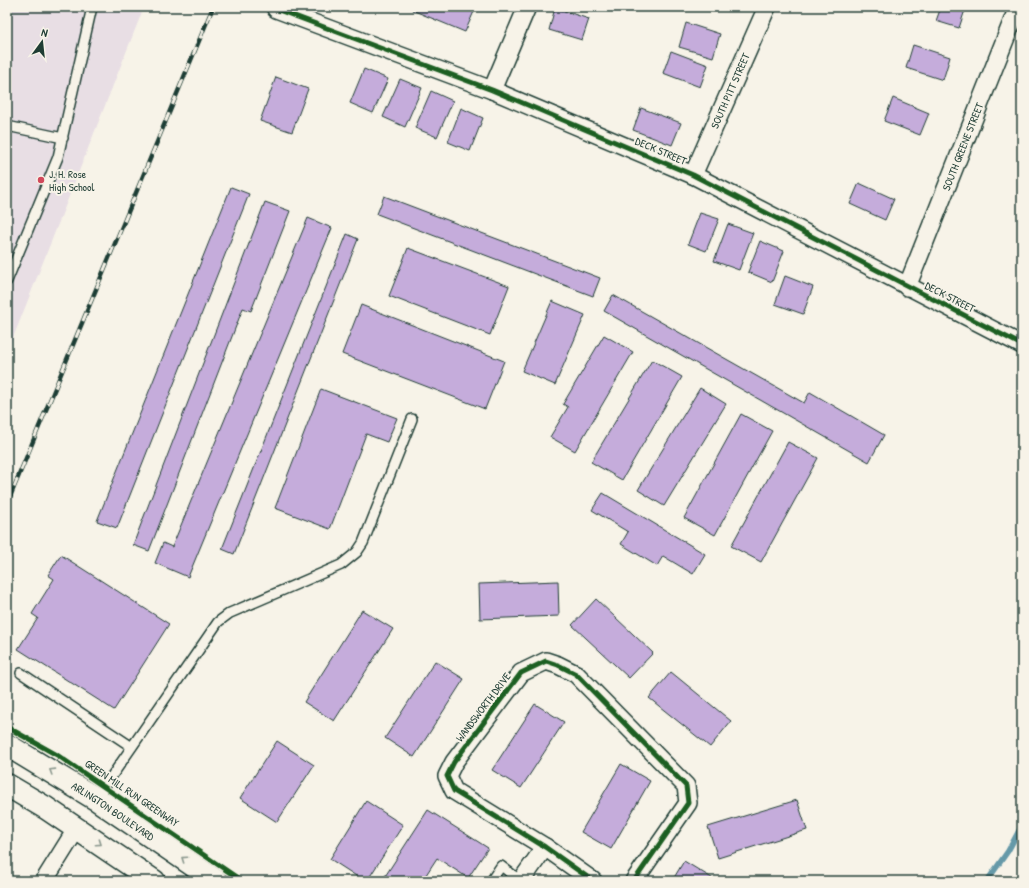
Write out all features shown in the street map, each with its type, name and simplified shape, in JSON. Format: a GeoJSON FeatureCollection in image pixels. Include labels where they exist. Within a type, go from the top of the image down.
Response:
{"type":"FeatureCollection","features":[{"type":"Feature","properties":{"kind":"main road","name":"ARLINGTON BOULEVARD"},"geometry":{"type":"LineString","coordinates":[[7,745],[96,799],[216,881]]}},
{"type":"Feature","properties":{"kind":"main road"},"geometry":{"type":"LineString","coordinates":[[7,784],[77,828],[154,881]]}},
{"type":"Feature","properties":{"kind":"main road"},"geometry":{"type":"LineString","coordinates":[[77,828],[96,799]]}},
{"type":"Feature","properties":{"kind":"street"},"geometry":{"type":"LineString","coordinates":[[492,90],[527,7]]}},
{"type":"Feature","properties":{"kind":"street","name":"SOUTH PITT STREET"},"geometry":{"type":"LineString","coordinates":[[693,175],[767,7]]}},
{"type":"Feature","properties":{"kind":"street","name":"SOUTH GREENE STREET"},"geometry":{"type":"LineString","coordinates":[[907,287],[1018,7]]}},
{"type":"Feature","properties":{"kind":"street","name":"DECK STREET"},"geometry":{"type":"LineString","coordinates":[[276,9],[492,90],[693,175],[907,287],[1022,345]]}},
{"type":"Feature","properties":{"kind":"street","name":"WANDSWORTH DRIVE"},"geometry":{"type":"LineString","coordinates":[[592,881],[544,847],[454,790],[447,776],[454,762],[521,673],[546,661],[576,674],[686,786],[688,803],[634,881]]}},
{"type":"Feature","properties":{"kind":"street"},"geometry":{"type":"LineString","coordinates":[[44,881],[77,828]]}},
{"type":"Feature","properties":{"kind":"street"},"geometry":{"type":"LineString","coordinates":[[521,881],[544,847]]}},
{"type":"Feature","properties":{"kind":"lane"},"geometry":{"type":"LineString","coordinates":[[7,281],[58,157],[92,7]]}},
{"type":"Feature","properties":{"kind":"lane"},"geometry":{"type":"LineString","coordinates":[[7,126],[63,138]]}},
{"type":"Feature","properties":{"kind":"lane"},"geometry":{"type":"LineString","coordinates":[[96,799],[218,622],[230,613],[341,564],[357,552],[363,543],[412,419]]}},
{"type":"Feature","properties":{"kind":"lane"},"geometry":{"type":"LineString","coordinates":[[21,673],[132,747]]}},
{"type":"Feature","properties":{"kind":"lane"},"geometry":{"type":"LineString","coordinates":[[491,881],[501,866],[521,881]]}},
{"type":"Feature","properties":{"kind":"shaded area","name":"J. H. Rose High School"},"geometry":{"type":"Polygon","coordinates":[[[7,7],[144,7],[7,353],[7,7]]]}},
{"type":"Feature","properties":{"kind":"building"},"geometry":{"type":"Polygon","coordinates":[[[413,7],[476,7],[465,32],[412,10],[413,7]]]}},
{"type":"Feature","properties":{"kind":"building"},"geometry":{"type":"Polygon","coordinates":[[[579,7],[595,7],[593,12],[579,7]]]}},
{"type":"Feature","properties":{"kind":"building"},"geometry":{"type":"Polygon","coordinates":[[[941,7],[966,7],[959,28],[936,21],[941,7]]]}},
{"type":"Feature","properties":{"kind":"building"},"geometry":{"type":"Polygon","coordinates":[[[555,8],[589,19],[582,40],[549,30],[555,8]]]}},
{"type":"Feature","properties":{"kind":"building"},"geometry":{"type":"Polygon","coordinates":[[[686,23],[720,34],[713,57],[679,47],[686,23]]]}},
{"type":"Feature","properties":{"kind":"building"},"geometry":{"type":"Polygon","coordinates":[[[913,45],[950,57],[943,80],[906,68],[913,45]]]}},
{"type":"Feature","properties":{"kind":"building"},"geometry":{"type":"Polygon","coordinates":[[[671,51],[708,65],[700,87],[663,73],[671,51]]]}},
{"type":"Feature","properties":{"kind":"building"},"geometry":{"type":"Polygon","coordinates":[[[364,69],[388,79],[373,113],[350,103],[364,69]]]}},
{"type":"Feature","properties":{"kind":"building"},"geometry":{"type":"Polygon","coordinates":[[[276,77],[308,89],[292,132],[260,121],[276,77]]]}},
{"type":"Feature","properties":{"kind":"building"},"geometry":{"type":"Polygon","coordinates":[[[400,79],[422,88],[405,127],[383,117],[400,79]]]}},
{"type":"Feature","properties":{"kind":"building"},"geometry":{"type":"Polygon","coordinates":[[[431,91],[453,101],[437,137],[415,128],[431,91]]]}},
{"type":"Feature","properties":{"kind":"building"},"geometry":{"type":"Polygon","coordinates":[[[893,98],[929,113],[920,135],[884,121],[893,98]]]}},
{"type":"Feature","properties":{"kind":"building"},"geometry":{"type":"Polygon","coordinates":[[[461,108],[483,118],[470,151],[448,142],[461,108]]]}},
{"type":"Feature","properties":{"kind":"building"},"geometry":{"type":"Polygon","coordinates":[[[641,108],[681,123],[672,145],[633,130],[641,108]]]}},
{"type":"Feature","properties":{"kind":"building"},"geometry":{"type":"Polygon","coordinates":[[[859,183],[894,199],[885,220],[850,204],[859,183]]]}},
{"type":"Feature","properties":{"kind":"building"},"geometry":{"type":"Polygon","coordinates":[[[231,187],[249,194],[117,528],[97,521],[231,187]]]}},
{"type":"Feature","properties":{"kind":"building"},"geometry":{"type":"Polygon","coordinates":[[[384,196],[600,278],[593,296],[377,214],[384,196]]]}},
{"type":"Feature","properties":{"kind":"building"},"geometry":{"type":"Polygon","coordinates":[[[265,202],[290,211],[251,311],[243,308],[149,551],[133,545],[265,202]]]}},
{"type":"Feature","properties":{"kind":"building"},"geometry":{"type":"Polygon","coordinates":[[[700,213],[719,219],[706,251],[688,244],[700,213]]]}},
{"type":"Feature","properties":{"kind":"building"},"geometry":{"type":"Polygon","coordinates":[[[308,218],[332,228],[188,577],[155,563],[163,543],[172,547],[308,218]]]}},
{"type":"Feature","properties":{"kind":"building"},"geometry":{"type":"Polygon","coordinates":[[[728,224],[753,233],[739,270],[714,261],[728,224]]]}},
{"type":"Feature","properties":{"kind":"building"},"geometry":{"type":"Polygon","coordinates":[[[347,234],[358,239],[234,554],[222,549],[347,234]]]}},
{"type":"Feature","properties":{"kind":"building"},"geometry":{"type":"Polygon","coordinates":[[[760,241],[784,251],[772,282],[748,272],[760,241]]]}},
{"type":"Feature","properties":{"kind":"building"},"geometry":{"type":"Polygon","coordinates":[[[408,248],[509,286],[490,335],[389,296],[408,248]]]}},
{"type":"Feature","properties":{"kind":"building"},"geometry":{"type":"Polygon","coordinates":[[[785,276],[813,287],[803,314],[775,304],[785,276]]]}},
{"type":"Feature","properties":{"kind":"building"},"geometry":{"type":"Polygon","coordinates":[[[613,295],[804,403],[810,392],[884,435],[869,462],[604,311],[613,295]]]}},
{"type":"Feature","properties":{"kind":"building"},"geometry":{"type":"Polygon","coordinates":[[[552,301],[585,315],[555,385],[522,371],[552,301]]]}},
{"type":"Feature","properties":{"kind":"building"},"geometry":{"type":"Polygon","coordinates":[[[361,305],[504,361],[485,409],[342,354],[361,305]]]}},
{"type":"Feature","properties":{"kind":"building"},"geometry":{"type":"Polygon","coordinates":[[[604,335],[633,352],[575,451],[550,437],[568,407],[563,404],[604,335]]]}},
{"type":"Feature","properties":{"kind":"building"},"geometry":{"type":"Polygon","coordinates":[[[652,360],[682,377],[622,480],[591,462],[652,360]]]}},
{"type":"Feature","properties":{"kind":"building"},"geometry":{"type":"Polygon","coordinates":[[[700,388],[726,404],[664,506],[638,490],[700,388]]]}},
{"type":"Feature","properties":{"kind":"building"},"geometry":{"type":"Polygon","coordinates":[[[321,389],[397,418],[387,442],[366,434],[330,529],[275,508],[321,389]]]}},
{"type":"Feature","properties":{"kind":"building"},"geometry":{"type":"Polygon","coordinates":[[[741,414],[772,431],[715,535],[684,518],[741,414]]]}},
{"type":"Feature","properties":{"kind":"building"},"geometry":{"type":"Polygon","coordinates":[[[788,442],[818,458],[761,562],[731,546],[788,442]]]}},
{"type":"Feature","properties":{"kind":"building"},"geometry":{"type":"Polygon","coordinates":[[[603,493],[705,554],[693,574],[663,556],[657,566],[621,544],[628,532],[592,510],[603,493]]]}},
{"type":"Feature","properties":{"kind":"building"},"geometry":{"type":"Polygon","coordinates":[[[61,555],[169,624],[114,710],[18,649],[38,618],[32,614],[54,579],[48,575],[61,555]]]}},
{"type":"Feature","properties":{"kind":"building"},"geometry":{"type":"Polygon","coordinates":[[[558,581],[559,616],[480,619],[479,584],[558,581]]]}},
{"type":"Feature","properties":{"kind":"building"},"geometry":{"type":"Polygon","coordinates":[[[596,599],[653,653],[629,678],[572,625],[596,599]]]}},
{"type":"Feature","properties":{"kind":"building"},"geometry":{"type":"Polygon","coordinates":[[[362,610],[393,629],[334,721],[304,702],[362,610]]]}},
{"type":"Feature","properties":{"kind":"building"},"geometry":{"type":"Polygon","coordinates":[[[435,661],[464,679],[414,757],[385,738],[435,661]]]}},
{"type":"Feature","properties":{"kind":"building"},"geometry":{"type":"Polygon","coordinates":[[[671,672],[731,721],[710,747],[649,698],[671,672]]]}},
{"type":"Feature","properties":{"kind":"building"},"geometry":{"type":"Polygon","coordinates":[[[535,704],[564,722],[521,788],[492,770],[535,704]]]}},
{"type":"Feature","properties":{"kind":"building"},"geometry":{"type":"Polygon","coordinates":[[[277,741],[314,765],[277,822],[240,798],[277,741]]]}},
{"type":"Feature","properties":{"kind":"building"},"geometry":{"type":"Polygon","coordinates":[[[621,764],[650,781],[611,849],[581,832],[621,764]]]}},
{"type":"Feature","properties":{"kind":"building"},"geometry":{"type":"Polygon","coordinates":[[[797,800],[807,830],[718,858],[708,827],[797,800]]]}},
{"type":"Feature","properties":{"kind":"building"},"geometry":{"type":"Polygon","coordinates":[[[366,801],[403,825],[367,881],[364,881],[330,859],[366,801]]]}},
{"type":"Feature","properties":{"kind":"building"},"geometry":{"type":"Polygon","coordinates":[[[428,810],[488,848],[468,878],[437,858],[422,881],[382,881],[428,810]]]}},
{"type":"Feature","properties":{"kind":"building"},"geometry":{"type":"Polygon","coordinates":[[[684,861],[715,880],[672,881],[684,861]]]}},
{"type":"Feature","properties":{"kind":"waterway"},"geometry":{"type":"LineString","coordinates":[[987,881],[1008,851],[1022,825]]}},
{"type":"Feature","properties":{"kind":"railway"},"geometry":{"type":"LineString","coordinates":[[7,504],[213,7]]}},
{"type":"Feature","properties":{"kind":"cycle path"},"geometry":{"type":"LineString","coordinates":[[276,9],[492,90],[693,175],[1022,345]]}},
{"type":"Feature","properties":{"kind":"cycle path"},"geometry":{"type":"LineString","coordinates":[[593,881],[545,847],[454,791],[447,776],[454,762],[521,673],[546,661],[576,674],[686,786],[688,803],[634,881]]}},
{"type":"Feature","properties":{"kind":"cycle path","name":"GREEN MILL RUN GREENWAY"},"geometry":{"type":"LineString","coordinates":[[7,727],[57,755],[242,881]]}},
{"type":"Feature","properties":{"kind":"place","name":"J. H. Rose High School"},"geometry":{"type":"Point","coordinates":[41,180]}}]}
